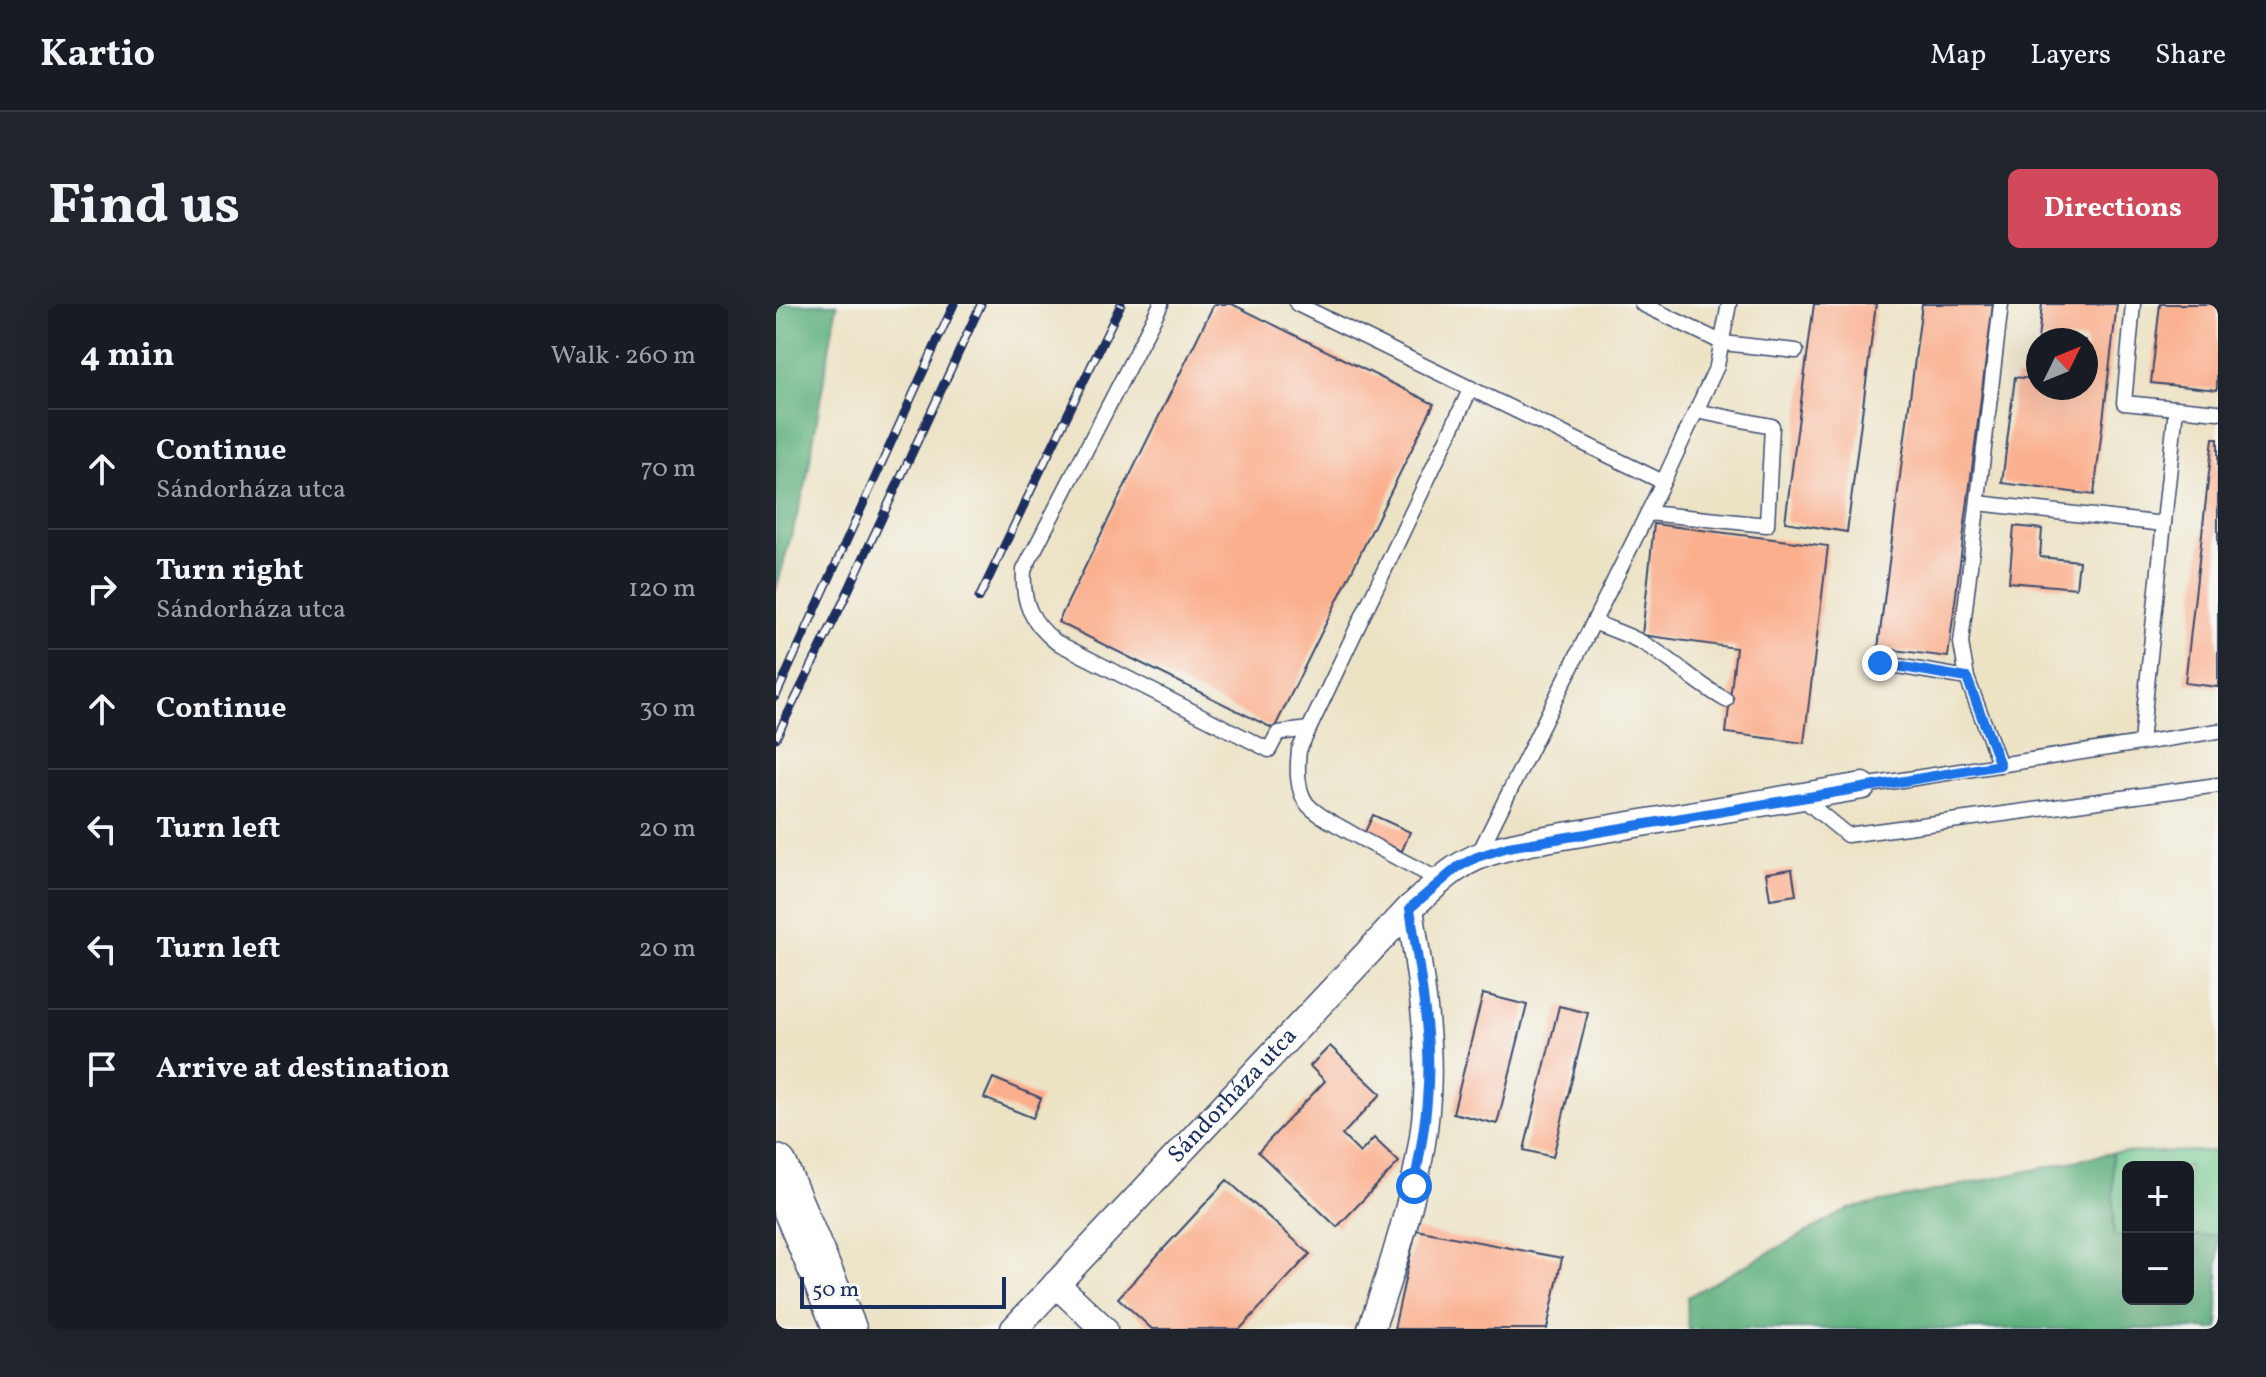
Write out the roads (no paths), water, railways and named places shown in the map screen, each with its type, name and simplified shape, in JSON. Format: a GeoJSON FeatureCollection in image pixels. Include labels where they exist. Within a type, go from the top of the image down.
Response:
{"type":"FeatureCollection","features":[{"type":"Feature","properties":{"kind":"main road"},"geometry":{"type":"LineString","coordinates":[[776,1166],[845,1329]]}},
{"type":"Feature","properties":{"kind":"street","name":"Sándorháza utca"},"geometry":{"type":"LineString","coordinates":[[1014,1329],[1410,908],[1458,867],[1508,847],[1546,839],[1863,786]]}},
{"type":"Feature","properties":{"kind":"street"},"geometry":{"type":"LineString","coordinates":[[1371,1329],[1414,1186],[1427,1098],[1424,1006],[1410,908]]}},
{"type":"Feature","properties":{"kind":"street"},"geometry":{"type":"LineString","coordinates":[[1056,1284],[1104,1329]]}},
{"type":"Feature","properties":{"kind":"lane"},"geometry":{"type":"LineString","coordinates":[[1161,304],[1024,570],[1025,597],[1036,624],[1056,642],[1269,750],[1278,733],[1309,729]]}},
{"type":"Feature","properties":{"kind":"lane"},"geometry":{"type":"LineString","coordinates":[[1297,304],[1663,482]]}},
{"type":"Feature","properties":{"kind":"lane"},"geometry":{"type":"LineString","coordinates":[[1642,304],[1723,343],[1796,351]]}},
{"type":"Feature","properties":{"kind":"lane"},"geometry":{"type":"LineString","coordinates":[[1477,857],[1648,513],[1717,366],[1729,304]]}},
{"type":"Feature","properties":{"kind":"lane"},"geometry":{"type":"LineString","coordinates":[[2000,765],[1967,678],[1961,643],[2001,304]]}},
{"type":"Feature","properties":{"kind":"lane"},"geometry":{"type":"LineString","coordinates":[[2133,304],[2124,403],[2218,412]]}},
{"type":"Feature","properties":{"kind":"lane"},"geometry":{"type":"LineString","coordinates":[[1441,881],[1324,817],[1307,804],[1297,771],[1299,750],[1471,388]]}},
{"type":"Feature","properties":{"kind":"lane"},"geometry":{"type":"LineString","coordinates":[[2141,742],[2176,408]]}},
{"type":"Feature","properties":{"kind":"lane"},"geometry":{"type":"LineString","coordinates":[[1648,513],[1767,525],[1772,426],[1696,411]]}},
{"type":"Feature","properties":{"kind":"lane"},"geometry":{"type":"LineString","coordinates":[[1978,503],[2164,524]]}},
{"type":"Feature","properties":{"kind":"lane"},"geometry":{"type":"LineString","coordinates":[[1594,622],[1642,642],[1726,700]]}},
{"type":"Feature","properties":{"kind":"lane"},"geometry":{"type":"LineString","coordinates":[[1880,663],[1967,678]]}},
{"type":"Feature","properties":{"kind":"lane"},"geometry":{"type":"LineString","coordinates":[[1863,786],[2218,731]]}},
{"type":"Feature","properties":{"kind":"lane"},"geometry":{"type":"LineString","coordinates":[[1802,798],[1847,835],[2218,785]]}},
{"type":"Feature","properties":{"kind":"railway"},"geometry":{"type":"LineString","coordinates":[[776,696],[954,304]]}},
{"type":"Feature","properties":{"kind":"railway"},"geometry":{"type":"LineString","coordinates":[[776,738],[842,604],[981,304]]}},
{"type":"Feature","properties":{"kind":"railway"},"geometry":{"type":"LineString","coordinates":[[979,598],[1121,304]]}}]}
